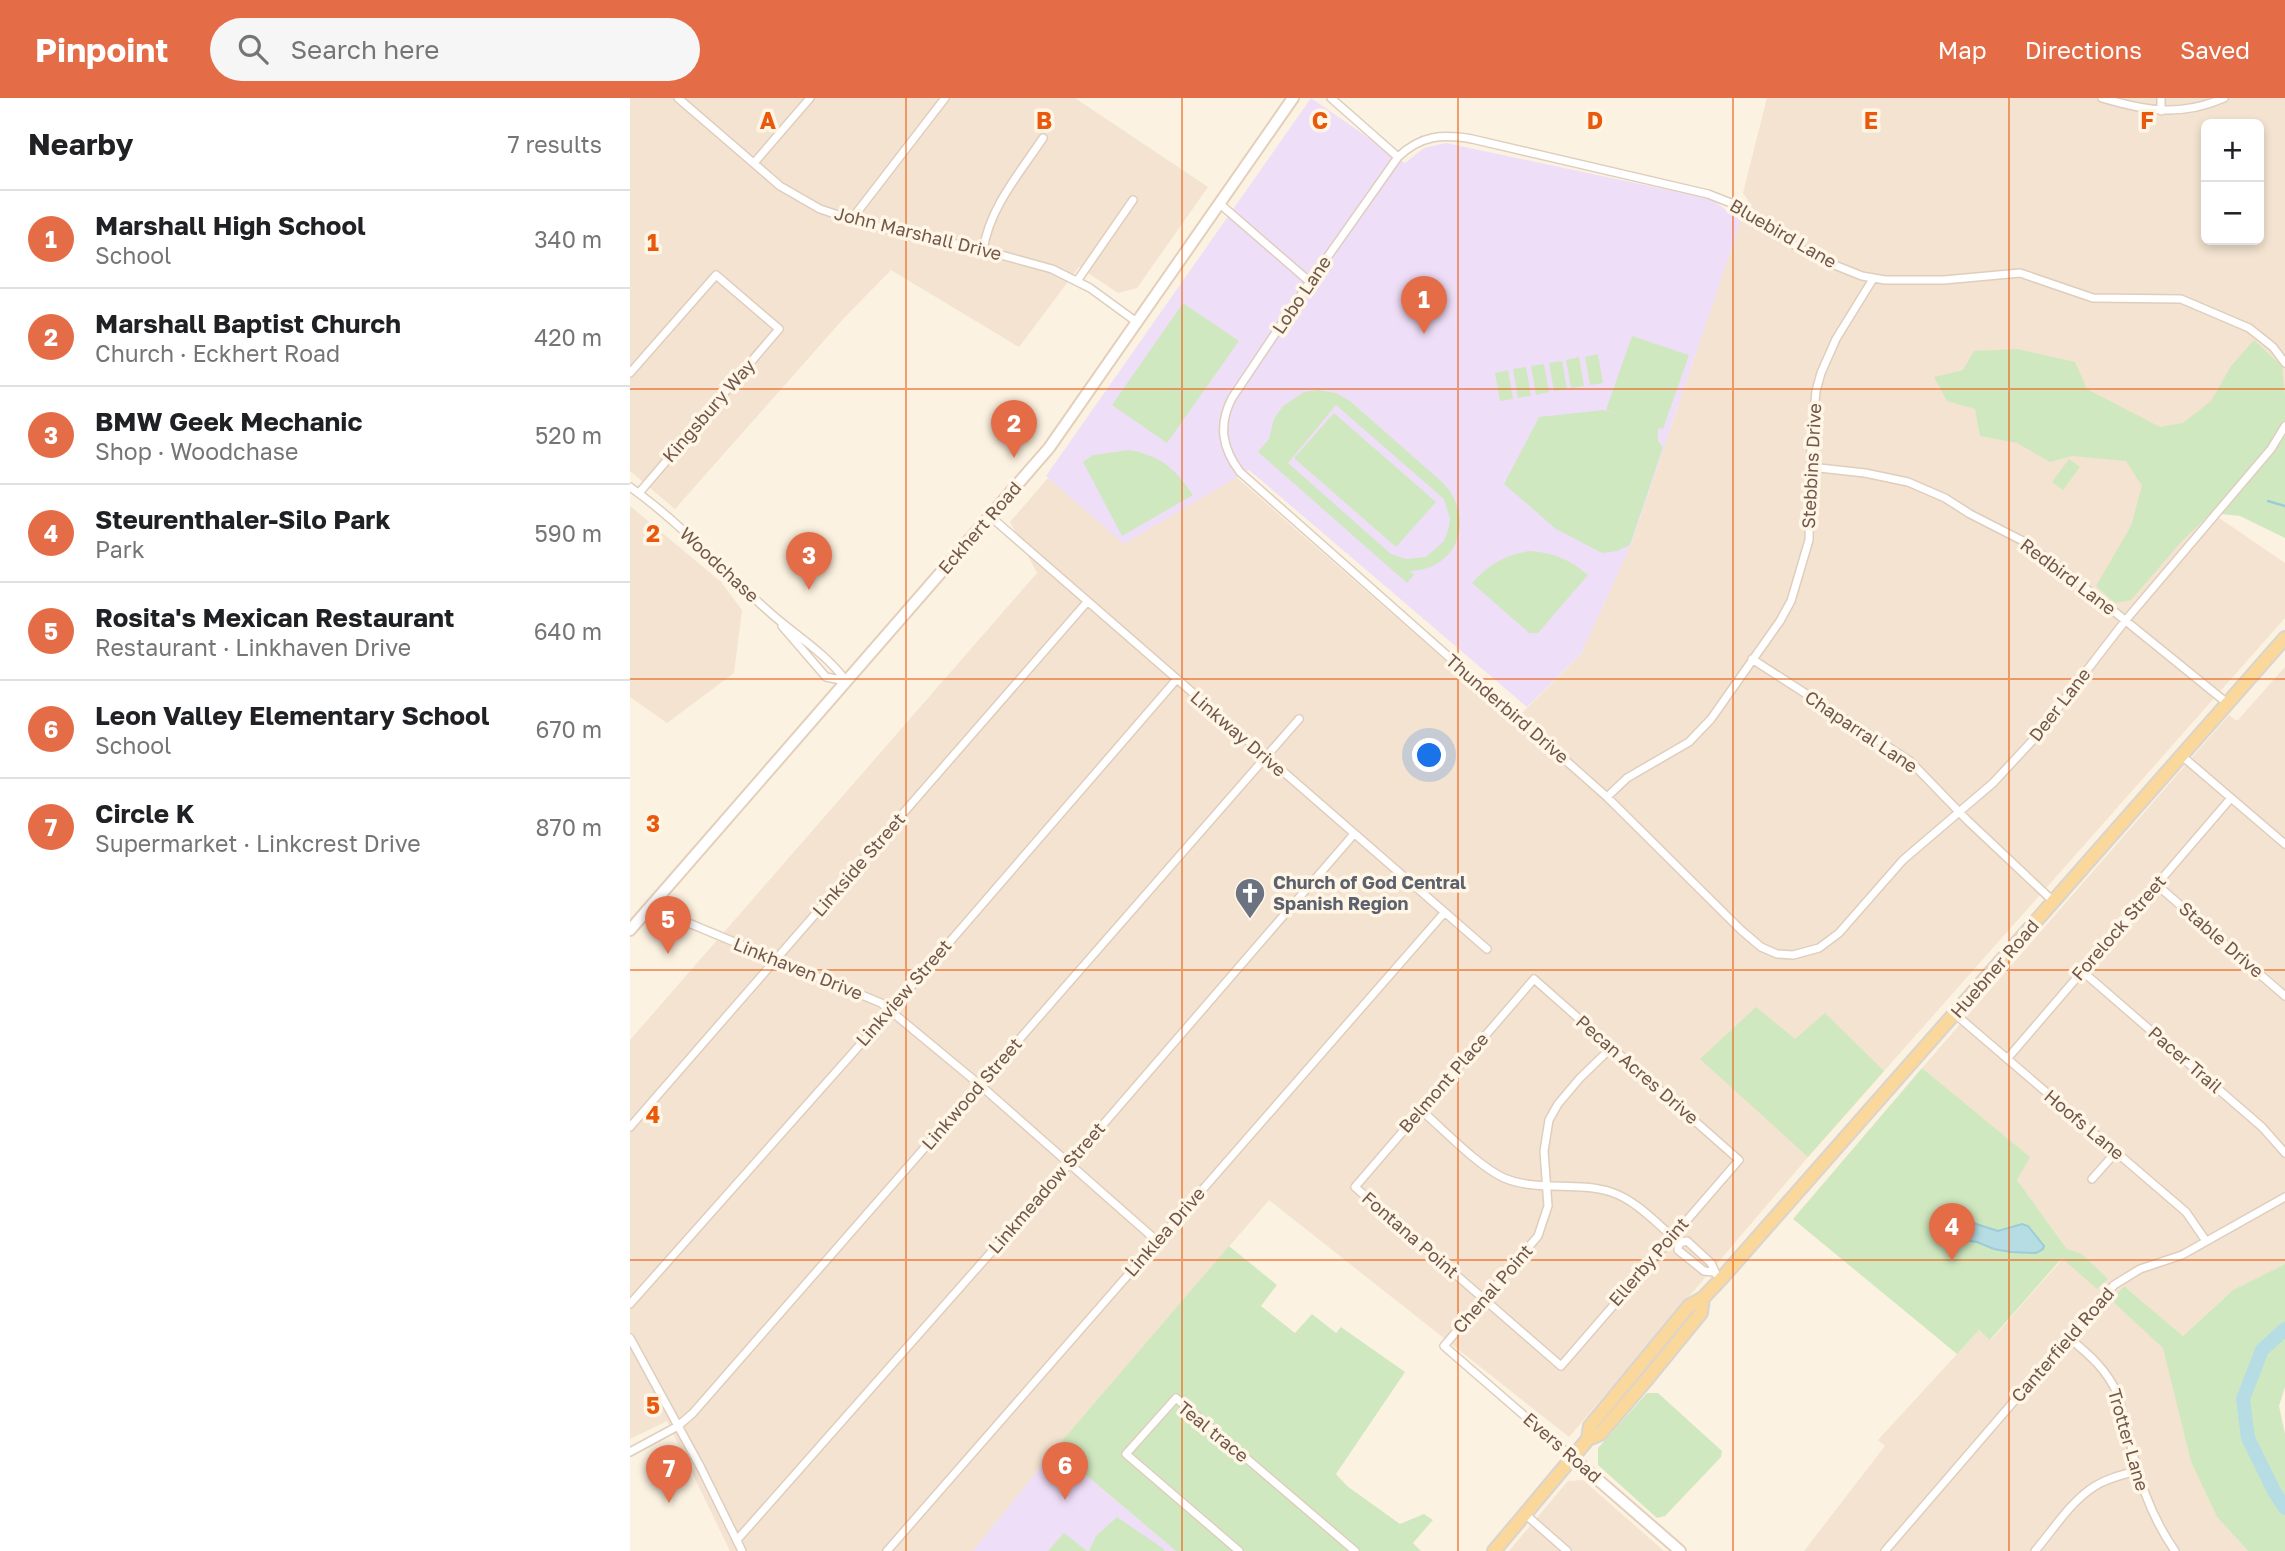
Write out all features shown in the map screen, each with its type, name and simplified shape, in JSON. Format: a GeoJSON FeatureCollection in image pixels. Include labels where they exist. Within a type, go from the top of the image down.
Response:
{"type":"FeatureCollection","features":[{"type":"Feature","properties":{"kind":"main road","name":"Eckhert Road"},"geometry":{"type":"LineString","coordinates":[[630,930],[1049,448],[1293,98]]}},
{"type":"Feature","properties":{"kind":"main road","name":"Huebner Road"},"geometry":{"type":"LineString","coordinates":[[1494,1551],[1588,1439],[1600,1434],[1701,1313],[1703,1298],[1717,1275],[1955,1014],[2285,638]]}},
{"type":"Feature","properties":{"kind":"main road","name":"Evers Road"},"geometry":{"type":"LineString","coordinates":[[1573,1458],[1680,1551]]}},
{"type":"Feature","properties":{"kind":"street","name":"John Marshall Drive"},"geometry":{"type":"LineString","coordinates":[[678,98],[780,186],[820,209],[851,220],[1040,265],[1077,281],[1138,323]]}},
{"type":"Feature","properties":{"kind":"street"},"geometry":{"type":"LineString","coordinates":[[754,163],[810,98]]}},
{"type":"Feature","properties":{"kind":"street"},"geometry":{"type":"LineString","coordinates":[[851,220],[945,98]]}},
{"type":"Feature","properties":{"kind":"street"},"geometry":{"type":"LineString","coordinates":[[1331,98],[1398,157]]}},
{"type":"Feature","properties":{"kind":"street"},"geometry":{"type":"LineString","coordinates":[[2102,98],[2141,109],[2161,111],[2189,108],[2224,98]]}},
{"type":"Feature","properties":{"kind":"street"},"geometry":{"type":"LineString","coordinates":[[2161,98],[2161,111]]}},
{"type":"Feature","properties":{"kind":"street","name":"Bluebird Lane"},"geometry":{"type":"LineString","coordinates":[[1398,157],[1409,146],[1425,138],[1449,135],[1708,194],[1749,212],[1794,245],[1822,260],[1873,279],[1966,279],[2020,273],[2093,298],[2181,299],[2249,328],[2273,347],[2285,363]]}},
{"type":"Feature","properties":{"kind":"street"},"geometry":{"type":"LineString","coordinates":[[983,250],[994,212],[1043,138]]}},
{"type":"Feature","properties":{"kind":"street","name":"Lobo Lane"},"geometry":{"type":"LineString","coordinates":[[1224,440],[1225,412],[1310,282],[1398,157]]}},
{"type":"Feature","properties":{"kind":"street"},"geometry":{"type":"LineString","coordinates":[[1077,281],[1133,200]]}},
{"type":"Feature","properties":{"kind":"street"},"geometry":{"type":"LineString","coordinates":[[1220,204],[1310,282]]}},
{"type":"Feature","properties":{"kind":"street","name":"Kingsbury Way"},"geometry":{"type":"LineString","coordinates":[[630,373],[716,275],[779,329],[639,493]]}},
{"type":"Feature","properties":{"kind":"street","name":"Stebbins Drive"},"geometry":{"type":"LineString","coordinates":[[1607,797],[1627,778],[1698,735],[1780,621],[1795,590],[1809,540],[1814,410],[1821,373],[1836,339],[1873,279]]}},
{"type":"Feature","properties":{"kind":"street","name":"Deer Lane"},"geometry":{"type":"LineString","coordinates":[[1805,953],[1819,948],[1839,933],[1903,860],[1960,813],[2009,767],[2126,621],[2272,449],[2285,426]]}},
{"type":"Feature","properties":{"kind":"street","name":"Thunderbird Drive"},"geometry":{"type":"LineString","coordinates":[[1224,440],[1228,455],[1240,472],[1607,797],[1739,929],[1761,947],[1777,954],[1793,956],[1805,953]]}},
{"type":"Feature","properties":{"kind":"street","name":"Redbird Lane"},"geometry":{"type":"LineString","coordinates":[[1810,467],[1865,472],[1897,480],[1945,498],[2046,556],[2227,703]]}},
{"type":"Feature","properties":{"kind":"street","name":"Woodchase"},"geometry":{"type":"LineString","coordinates":[[630,487],[695,541],[775,617],[822,653],[846,681]]}},
{"type":"Feature","properties":{"kind":"street","name":"Linkway Drive"},"geometry":{"type":"LineString","coordinates":[[991,517],[1487,949]]}},
{"type":"Feature","properties":{"kind":"street","name":"Linkside Street"},"geometry":{"type":"LineString","coordinates":[[630,1127],[1087,602]]}},
{"type":"Feature","properties":{"kind":"street","name":"Woodchase"},"geometry":{"type":"LineString","coordinates":[[775,617],[826,677],[846,681]]}},
{"type":"Feature","properties":{"kind":"street","name":"Chaparral Lane"},"geometry":{"type":"LineString","coordinates":[[1752,659],[1910,761],[1960,813],[2054,902]]}},
{"type":"Feature","properties":{"kind":"street","name":"Linkview Street"},"geometry":{"type":"LineString","coordinates":[[630,1304],[890,1011],[1176,680]]}},
{"type":"Feature","properties":{"kind":"street","name":"Linkwood Street"},"geometry":{"type":"LineString","coordinates":[[630,1452],[678,1426],[693,1413],[1298,719]]}},
{"type":"Feature","properties":{"kind":"street"},"geometry":{"type":"LineString","coordinates":[[2182,755],[2285,844]]}},
{"type":"Feature","properties":{"kind":"street","name":"Forelock Street"},"geometry":{"type":"LineString","coordinates":[[2007,1059],[2231,798]]}},
{"type":"Feature","properties":{"kind":"street","name":"Linkmeadow Street"},"geometry":{"type":"LineString","coordinates":[[737,1540],[1069,1164],[1354,834]]}},
{"type":"Feature","properties":{"kind":"street","name":"Stable Drive"},"geometry":{"type":"LineString","coordinates":[[2157,885],[2285,996]]}},
{"type":"Feature","properties":{"kind":"street","name":"Linkhaven Drive"},"geometry":{"type":"LineString","coordinates":[[650,908],[881,1003],[980,1085],[1157,1241]]}},
{"type":"Feature","properties":{"kind":"street","name":"Linklea Drive"},"geometry":{"type":"LineString","coordinates":[[887,1551],[1444,912]]}},
{"type":"Feature","properties":{"kind":"street","name":"Pacer Trail"},"geometry":{"type":"LineString","coordinates":[[2082,971],[2262,1127],[2285,1153]]}},
{"type":"Feature","properties":{"kind":"street","name":"Pecan Acres Drive"},"geometry":{"type":"LineString","coordinates":[[1535,979],[1739,1160]]}},
{"type":"Feature","properties":{"kind":"street","name":"Belmont Place"},"geometry":{"type":"LineString","coordinates":[[1356,1187],[1535,979]]}},
{"type":"Feature","properties":{"kind":"street","name":"Hoofs Lane"},"geometry":{"type":"LineString","coordinates":[[1955,1014],[2186,1212],[2206,1241]]}},
{"type":"Feature","properties":{"kind":"street","name":"Chenal Point"},"geometry":{"type":"LineString","coordinates":[[1444,1346],[1538,1236],[1546,1214],[1544,1151],[1549,1120],[1558,1104],[1611,1048]]}},
{"type":"Feature","properties":{"kind":"street"},"geometry":{"type":"LineString","coordinates":[[1420,1110],[1490,1170],[1511,1180],[1610,1192],[1637,1207],[1679,1243],[1687,1241],[1711,1263],[1717,1275]]}},
{"type":"Feature","properties":{"kind":"street"},"geometry":{"type":"LineString","coordinates":[[2092,1179],[2116,1152]]}},
{"type":"Feature","properties":{"kind":"street","name":"Ellerby Point"},"geometry":{"type":"LineString","coordinates":[[1561,1366],[1739,1160]]}},
{"type":"Feature","properties":{"kind":"street","name":"Fontana Point"},"geometry":{"type":"LineString","coordinates":[[1356,1187],[1561,1366]]}},
{"type":"Feature","properties":{"kind":"street","name":"Canterfield Road"},"geometry":{"type":"LineString","coordinates":[[1885,1551],[2107,1293],[2122,1279],[2140,1269],[2182,1255],[2285,1198]]}},
{"type":"Feature","properties":{"kind":"street"},"geometry":{"type":"LineString","coordinates":[[630,1338],[742,1551]]}},
{"type":"Feature","properties":{"kind":"street","name":"Trotter Lane"},"geometry":{"type":"LineString","coordinates":[[2069,1338],[2095,1359],[2111,1380],[2118,1395],[2146,1499],[2159,1528],[2175,1551]]}},
{"type":"Feature","properties":{"kind":"street","name":"Evers Road"},"geometry":{"type":"LineString","coordinates":[[1444,1346],[1573,1458]]}},
{"type":"Feature","properties":{"kind":"street","name":"Teal trace"},"geometry":{"type":"LineString","coordinates":[[1239,1551],[1126,1454],[1176,1398],[1356,1551]]}},
{"type":"Feature","properties":{"kind":"street"},"geometry":{"type":"LineString","coordinates":[[2035,1551],[2080,1499],[2093,1488],[2107,1480],[2137,1471]]}},
{"type":"Feature","properties":{"kind":"street"},"geometry":{"type":"LineString","coordinates":[[1525,1514],[1567,1551]]}},
{"type":"Feature","properties":{"kind":"shaded area"},"geometry":{"type":"Polygon","coordinates":[[[630,98],[1075,98],[1208,187],[1137,288],[1118,293],[1079,267],[1019,347],[891,270],[844,318],[675,509],[630,471],[630,98]]]}},
{"type":"Feature","properties":{"kind":"shaded area"},"geometry":{"type":"Polygon","coordinates":[[[1311,98],[1405,163],[1424,148],[1446,143],[1711,199],[1741,221],[1631,545],[1581,654],[1527,707],[1249,470],[1124,544],[1046,476],[1311,98]]]}},
{"type":"Feature","properties":{"kind":"shaded area"},"geometry":{"type":"Polygon","coordinates":[[[1767,98],[2285,98],[2285,395],[2212,513],[2285,563],[2285,618],[1808,1157],[1569,1437],[1269,1200],[1055,1449],[973,1551],[730,1551],[667,1421],[630,1439],[630,1040],[1037,573],[1010,522],[1048,478],[1124,543],[1236,477],[1514,721],[1581,654],[1631,545],[1748,200],[1743,193],[1767,98]]]}},
{"type":"Feature","properties":{"kind":"shaded area"},"geometry":{"type":"Polygon","coordinates":[[[630,506],[721,582],[742,610],[734,673],[667,723],[630,697],[630,506]]]}},
{"type":"Feature","properties":{"kind":"shaded area"},"geometry":{"type":"Polygon","coordinates":[[[2285,667],[2285,1264],[2233,1290],[2183,1336],[2124,1286],[2111,1300],[2164,1348],[2191,1462],[2217,1517],[2248,1551],[1804,1551],[1885,1446],[1878,1440],[1979,1330],[1991,1340],[2059,1263],[2067,1249],[2017,1180],[2029,1157],[1922,1068],[2229,715],[2237,721],[2285,667]]]}},
{"type":"Feature","properties":{"kind":"shaded area"},"geometry":{"type":"Polygon","coordinates":[[[1055,1449],[1176,1551],[973,1551],[1055,1449]]]}},
{"type":"Feature","properties":{"kind":"shaded area"},"geometry":{"type":"Polygon","coordinates":[[[1583,1480],[1664,1551],[1509,1551],[1568,1481],[1583,1480]]]}},
{"type":"Feature","properties":{"kind":"green space"},"geometry":{"type":"Polygon","coordinates":[[[1183,303],[1239,341],[1167,443],[1112,405],[1183,303]]]}},
{"type":"Feature","properties":{"kind":"green space"},"geometry":{"type":"Polygon","coordinates":[[[1632,336],[1689,355],[1663,429],[1658,428],[1658,441],[1663,447],[1630,545],[1617,551],[1602,553],[1556,529],[1504,484],[1539,417],[1604,410],[1621,416],[1606,410],[1632,336]]]}},
{"type":"Feature","properties":{"kind":"green space"},"geometry":{"type":"Polygon","coordinates":[[[2254,340],[2282,366],[2285,395],[2285,538],[2240,516],[2211,513],[2182,541],[2131,600],[2115,603],[2096,586],[2131,526],[2142,486],[2126,461],[2072,456],[2050,462],[2017,443],[1980,436],[1975,409],[1947,401],[1934,377],[1963,370],[1974,351],[2017,349],[2075,362],[2087,389],[2160,427],[2183,423],[2211,401],[2231,366],[2254,340]]]}},
{"type":"Feature","properties":{"kind":"green space"},"geometry":{"type":"Polygon","coordinates":[[[1598,354],[1603,383],[1590,385],[1585,357],[1598,354]]]}},
{"type":"Feature","properties":{"kind":"green space"},"geometry":{"type":"Polygon","coordinates":[[[1579,357],[1584,386],[1571,388],[1566,360],[1579,357]]]}},
{"type":"Feature","properties":{"kind":"green space"},"geometry":{"type":"Polygon","coordinates":[[[1562,361],[1567,389],[1554,391],[1549,363],[1562,361]]]}},
{"type":"Feature","properties":{"kind":"green space"},"geometry":{"type":"Polygon","coordinates":[[[1544,364],[1549,392],[1536,395],[1531,366],[1544,364]]]}},
{"type":"Feature","properties":{"kind":"green space"},"geometry":{"type":"Polygon","coordinates":[[[1526,367],[1531,396],[1518,398],[1513,369],[1526,367]]]}},
{"type":"Feature","properties":{"kind":"green space"},"geometry":{"type":"Polygon","coordinates":[[[1508,370],[1513,399],[1500,401],[1495,373],[1508,370]]]}},
{"type":"Feature","properties":{"kind":"green space"},"geometry":{"type":"Polygon","coordinates":[[[1318,390],[1336,393],[1350,401],[1442,482],[1458,510],[1460,525],[1458,538],[1441,561],[1427,568],[1410,571],[1414,575],[1407,583],[1258,452],[1269,439],[1274,419],[1283,406],[1304,392],[1318,390]],[[1336,405],[1288,463],[1391,554],[1406,559],[1426,557],[1444,541],[1450,519],[1444,499],[1336,405]]]}},
{"type":"Feature","properties":{"kind":"green space"},"geometry":{"type":"Polygon","coordinates":[[[1334,413],[1436,502],[1396,547],[1294,458],[1334,413]]]}},
{"type":"Feature","properties":{"kind":"green space"},"geometry":{"type":"Polygon","coordinates":[[[1130,450],[1151,456],[1167,465],[1193,495],[1122,536],[1083,462],[1093,455],[1130,450]]]}},
{"type":"Feature","properties":{"kind":"green space"},"geometry":{"type":"Polygon","coordinates":[[[2069,459],[2080,467],[2063,490],[2052,482],[2069,459]]]}},
{"type":"Feature","properties":{"kind":"green space"},"geometry":{"type":"Polygon","coordinates":[[[1529,551],[1561,558],[1588,575],[1538,633],[1529,633],[1472,583],[1498,562],[1529,551]]]}},
{"type":"Feature","properties":{"kind":"green space"},"geometry":{"type":"Polygon","coordinates":[[[1756,1007],[1795,1039],[1825,1013],[1884,1071],[1808,1157],[1700,1059],[1756,1007]]]}},
{"type":"Feature","properties":{"kind":"green space"},"geometry":{"type":"Polygon","coordinates":[[[1922,1068],[2030,1157],[2017,1180],[2067,1249],[2082,1254],[2108,1279],[2097,1289],[2062,1258],[1990,1340],[1979,1330],[1957,1354],[1793,1219],[1922,1068]]]}},
{"type":"Feature","properties":{"kind":"green space"},"geometry":{"type":"Polygon","coordinates":[[[1229,1246],[1277,1285],[1261,1306],[1295,1333],[1312,1314],[1336,1333],[1341,1327],[1405,1372],[1336,1474],[1347,1486],[1400,1524],[1424,1514],[1433,1520],[1413,1543],[1421,1551],[1176,1551],[1055,1449],[1229,1246]]]}},
{"type":"Feature","properties":{"kind":"green space"},"geometry":{"type":"Polygon","coordinates":[[[2285,1264],[2285,1387],[2279,1406],[2285,1434],[2285,1551],[2248,1551],[2217,1517],[2191,1462],[2163,1348],[2111,1300],[2124,1286],[2183,1336],[2233,1290],[2285,1264]]]}},
{"type":"Feature","properties":{"kind":"green space"},"geometry":{"type":"Polygon","coordinates":[[[1647,1393],[1658,1393],[1722,1451],[1721,1457],[1665,1516],[1657,1518],[1598,1465],[1598,1448],[1647,1393]]]}},
{"type":"Feature","properties":{"kind":"green space"},"geometry":{"type":"Polygon","coordinates":[[[1117,1517],[1164,1551],[1089,1551],[1096,1536],[1117,1517]]]}},
{"type":"Feature","properties":{"kind":"green space"},"geometry":{"type":"Polygon","coordinates":[[[1064,1533],[1087,1551],[1048,1551],[1064,1533]]]}},
{"type":"Feature","properties":{"kind":"water"},"geometry":{"type":"Polygon","coordinates":[[[1957,1214],[1998,1231],[2022,1224],[2028,1226],[2044,1246],[2043,1249],[2036,1253],[2011,1252],[1977,1242],[1939,1237],[1938,1228],[1946,1218],[1957,1214]]]}},
{"type":"Feature","properties":{"kind":"waterway"},"geometry":{"type":"LineString","coordinates":[[2268,501],[2285,506]]}},
{"type":"Feature","properties":{"kind":"waterway"},"geometry":{"type":"LineString","coordinates":[[2285,1329],[2262,1350],[2243,1399],[2248,1438],[2285,1508]]}},
{"type":"Feature","properties":{"kind":"place","name":"Marshall High School"},"geometry":{"type":"Point","coordinates":[1424,334]}},
{"type":"Feature","properties":{"kind":"place","name":"Marshall Baptist Church"},"geometry":{"type":"Point","coordinates":[1014,458]}},
{"type":"Feature","properties":{"kind":"place","name":"BMW Geek Mechanic"},"geometry":{"type":"Point","coordinates":[809,590]}},
{"type":"Feature","properties":{"kind":"place","name":"Church of God Central Spanish Region"},"geometry":{"type":"Point","coordinates":[1250,920]}},
{"type":"Feature","properties":{"kind":"place","name":"Rosita's Mexican Restaurant"},"geometry":{"type":"Point","coordinates":[668,954]}},
{"type":"Feature","properties":{"kind":"place","name":"Steurenthaler-Silo Park"},"geometry":{"type":"Point","coordinates":[1952,1261]}},
{"type":"Feature","properties":{"kind":"place","name":"Leon Valley Elementary School"},"geometry":{"type":"Point","coordinates":[1065,1500]}},
{"type":"Feature","properties":{"kind":"place","name":"Circle K"},"geometry":{"type":"Point","coordinates":[669,1503]}}]}
